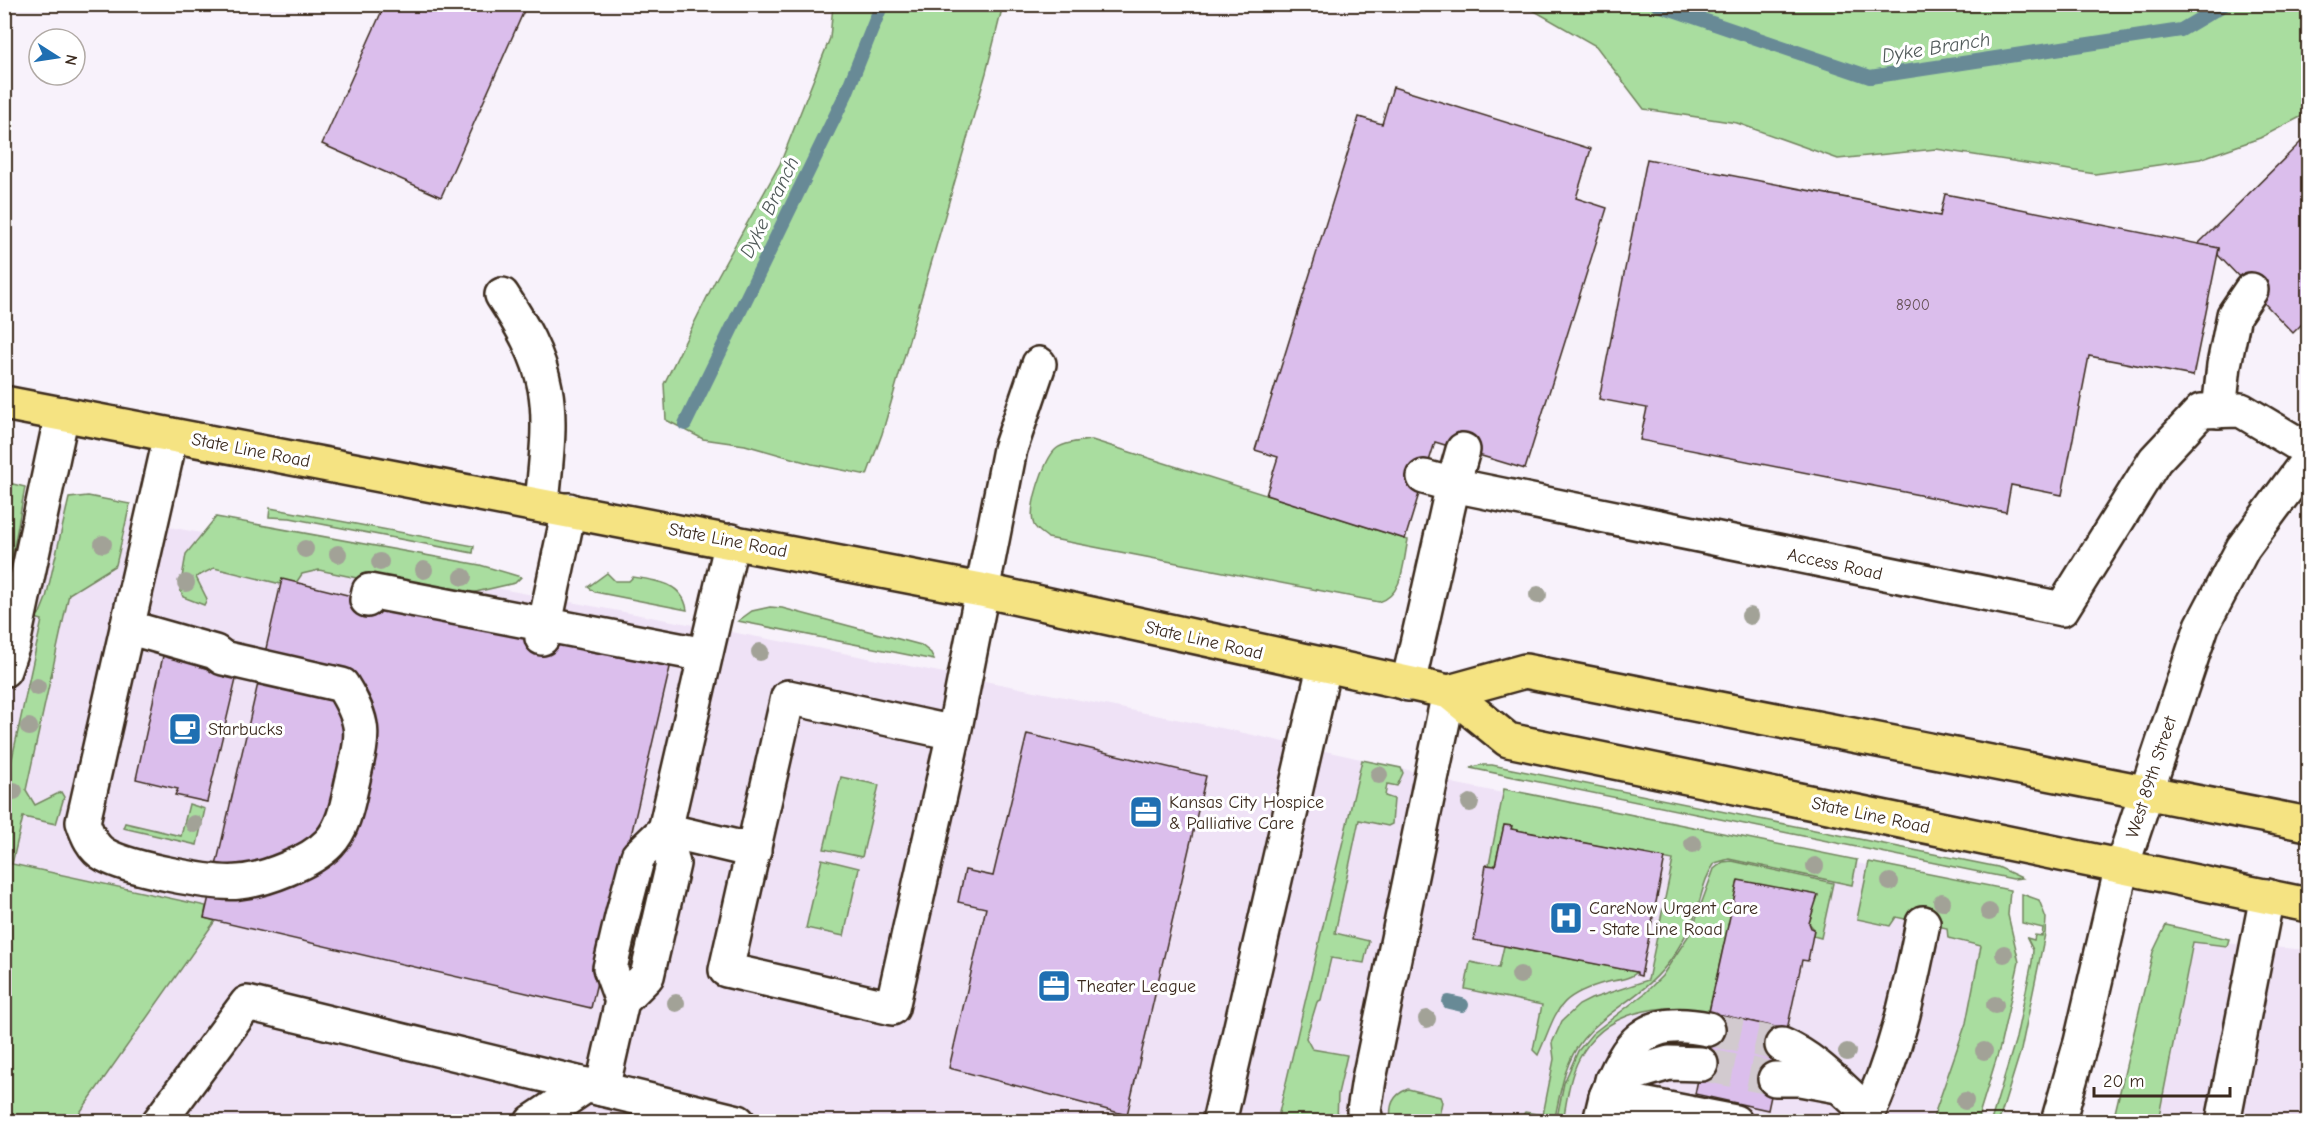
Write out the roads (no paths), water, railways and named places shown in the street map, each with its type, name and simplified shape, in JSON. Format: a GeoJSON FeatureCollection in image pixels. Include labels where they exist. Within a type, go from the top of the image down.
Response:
{"type":"FeatureCollection","features":[{"type":"Feature","properties":{"kind":"main road","name":"State Line Road"},"geometry":{"type":"LineString","coordinates":[[4,403],[732,540],[981,590],[1324,667],[1449,692],[1525,671],[2308,824]]}},
{"type":"Feature","properties":{"kind":"main road","name":"State Line Road"},"geometry":{"type":"LineString","coordinates":[[1449,692],[1508,740],[2308,905]]}},
{"type":"Feature","properties":{"kind":"street"},"geometry":{"type":"LineString","coordinates":[[2219,411],[2224,365],[2234,315],[2251,290]]}},
{"type":"Feature","properties":{"kind":"street"},"geometry":{"type":"LineString","coordinates":[[502,295],[527,333],[545,388],[547,434],[555,507],[543,631]]}},
{"type":"Feature","properties":{"kind":"street"},"geometry":{"type":"LineString","coordinates":[[954,733],[788,697],[726,970],[892,1008],[954,733],[1010,449],[1039,364]]}},
{"type":"Feature","properties":{"kind":"street","name":"Access Road"},"geometry":{"type":"LineString","coordinates":[[1439,481],[2062,609],[2156,460],[2201,411],[2241,410],[2308,450]]}},
{"type":"Feature","properties":{"kind":"street"},"geometry":{"type":"LineString","coordinates":[[4,670],[14,644],[62,414]]}},
{"type":"Feature","properties":{"kind":"street"},"geometry":{"type":"LineString","coordinates":[[128,627],[215,652],[222,658],[342,685],[354,705],[362,726],[361,744],[344,817],[329,843],[273,876],[238,883],[207,880],[136,865],[104,855],[88,837],[83,822],[171,435]]}},
{"type":"Feature","properties":{"kind":"street"},"geometry":{"type":"LineString","coordinates":[[1408,684],[1439,481],[1463,450]]}},
{"type":"Feature","properties":{"kind":"street","name":"West 89th Street"},"geometry":{"type":"LineString","coordinates":[[2058,1122],[2081,1042],[2122,866],[2202,626],[2243,548],[2308,460]]}},
{"type":"Feature","properties":{"kind":"street"},"geometry":{"type":"LineString","coordinates":[[532,1122],[595,1087],[622,1001],[610,968],[620,927],[638,856],[665,830],[732,540]]}},
{"type":"Feature","properties":{"kind":"street"},"geometry":{"type":"LineString","coordinates":[[367,600],[369,591],[543,631],[705,655]]}},
{"type":"Feature","properties":{"kind":"street"},"geometry":{"type":"LineString","coordinates":[[1219,1122],[1324,667]]}},
{"type":"Feature","properties":{"kind":"street"},"geometry":{"type":"LineString","coordinates":[[1366,1122],[1364,1111],[1370,1079],[1449,692]]}},
{"type":"Feature","properties":{"kind":"street"},"geometry":{"type":"LineString","coordinates":[[665,830],[754,850]]}},
{"type":"Feature","properties":{"kind":"street"},"geometry":{"type":"LineString","coordinates":[[2223,1122],[2267,897]]}},
{"type":"Feature","properties":{"kind":"street"},"geometry":{"type":"LineString","coordinates":[[1782,1045],[1810,1059],[1866,1117],[1891,1062],[1900,1034],[1923,923]]}},
{"type":"Feature","properties":{"kind":"street"},"geometry":{"type":"LineString","coordinates":[[159,1122],[247,1004],[738,1122]]}},
{"type":"Feature","properties":{"kind":"street"},"geometry":{"type":"LineString","coordinates":[[1606,1099],[1629,1046],[1643,1034],[1655,1029],[1688,1025],[1708,1029]]}},
{"type":"Feature","properties":{"kind":"street"},"geometry":{"type":"LineString","coordinates":[[1606,1099],[1669,1063],[1701,1064]]}},
{"type":"Feature","properties":{"kind":"street"},"geometry":{"type":"LineString","coordinates":[[1775,1078],[1800,1079],[1838,1086]]}},
{"type":"Feature","properties":{"kind":"street"},"geometry":{"type":"LineString","coordinates":[[1606,1099],[1735,1122]]}},
{"type":"Feature","properties":{"kind":"waterway","name":"Dyke Branch"},"geometry":{"type":"LineString","coordinates":[[685,424],[846,94],[882,4]]}},
{"type":"Feature","properties":{"kind":"waterway","name":"Dyke Branch"},"geometry":{"type":"LineString","coordinates":[[1656,4],[1870,77],[2181,30],[2225,4]]}},
{"type":"Feature","properties":{"kind":"waterway"},"geometry":{"type":"LineString","coordinates":[[1449,1002],[1462,1005]]}},
{"type":"Feature","properties":{"kind":"tunnel"},"geometry":{"type":"LineString","coordinates":[[1708,1029],[1782,1045]]}},
{"type":"Feature","properties":{"kind":"tunnel"},"geometry":{"type":"LineString","coordinates":[[1701,1064],[1775,1079]]}},
{"type":"Feature","properties":{"kind":"place","name":"Starbucks"},"geometry":{"type":"Point","coordinates":[185,729]}},
{"type":"Feature","properties":{"kind":"place","name":"Kansas City Hospice & Palliative Care"},"geometry":{"type":"Point","coordinates":[1146,812]}},
{"type":"Feature","properties":{"kind":"place","name":"CareNow Urgent Care - State Line Road"},"geometry":{"type":"Point","coordinates":[1566,918]}},
{"type":"Feature","properties":{"kind":"place","name":"Theater League"},"geometry":{"type":"Point","coordinates":[1054,986]}}]}
